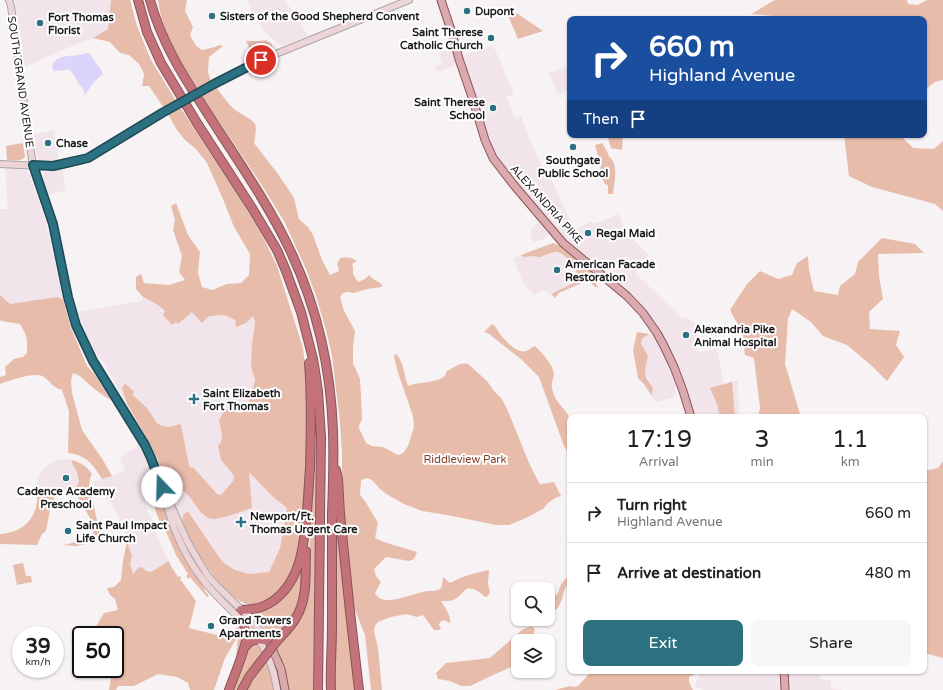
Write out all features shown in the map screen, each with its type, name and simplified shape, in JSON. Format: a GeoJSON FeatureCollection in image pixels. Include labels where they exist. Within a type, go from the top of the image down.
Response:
{"type":"FeatureCollection","features":[{"type":"Feature","properties":{"kind":"highway"},"geometry":{"type":"LineString","coordinates":[[138,0],[147,32],[155,52],[166,73],[277,250],[301,312],[318,391],[321,437],[318,690]]}},
{"type":"Feature","properties":{"kind":"highway"},"geometry":{"type":"LineString","coordinates":[[150,0],[159,26],[181,72],[256,188],[282,232],[296,263],[314,311],[325,357],[330,390],[333,432],[331,690]]}},
{"type":"Feature","properties":{"kind":"highway"},"geometry":{"type":"LineString","coordinates":[[156,0],[159,26]]}},
{"type":"Feature","properties":{"kind":"highway"},"geometry":{"type":"LineString","coordinates":[[241,610],[252,610],[261,607],[281,595],[293,577],[301,558],[309,492],[311,393],[308,361],[310,349]]}},
{"type":"Feature","properties":{"kind":"highway"},"geometry":{"type":"LineString","coordinates":[[333,454],[338,479],[350,612],[360,690]]}},
{"type":"Feature","properties":{"kind":"highway"},"geometry":{"type":"LineString","coordinates":[[242,690],[249,677],[295,620],[302,605],[305,584],[307,540],[306,522]]}},
{"type":"Feature","properties":{"kind":"highway"},"geometry":{"type":"LineString","coordinates":[[229,690],[245,647],[247,634],[242,621]]}},
{"type":"Feature","properties":{"kind":"highway"},"geometry":{"type":"LineString","coordinates":[[245,647],[251,640],[268,640]]}},
{"type":"Feature","properties":{"kind":"main road","name":"SOUTH GRAND AVENUE"},"geometry":{"type":"LineString","coordinates":[[9,0],[33,165],[53,224],[68,297],[76,325],[93,361],[145,445],[165,496]]}},
{"type":"Feature","properties":{"kind":"main road"},"geometry":{"type":"LineString","coordinates":[[0,164],[47,166],[88,158],[211,85],[261,60],[409,0]]}},
{"type":"Feature","properties":{"kind":"main road","name":"ALEXANDRIA PIKE"},"geometry":{"type":"LineString","coordinates":[[441,0],[485,140],[493,158],[563,243],[627,296],[643,313],[657,333],[674,367],[680,380],[690,414]]}},
{"type":"Feature","properties":{"kind":"main road"},"geometry":{"type":"LineString","coordinates":[[165,496],[170,503],[186,541],[208,576],[268,640],[281,669],[285,690]]}},
{"type":"Feature","properties":{"kind":"main road"},"geometry":{"type":"LineString","coordinates":[[165,496],[166,504],[176,532],[189,560],[208,587],[259,639],[272,666],[277,690]]}},
{"type":"Feature","properties":{"kind":"main road"},"geometry":{"type":"LineString","coordinates":[[784,674],[785,690]]}},
{"type":"Feature","properties":{"kind":"shaded area"},"geometry":{"type":"Polygon","coordinates":[[[15,0],[111,0],[108,29],[93,38],[25,67],[15,0]]]}},
{"type":"Feature","properties":{"kind":"shaded area"},"geometry":{"type":"Polygon","coordinates":[[[248,0],[285,0],[308,36],[283,46],[278,44],[263,30],[252,12],[248,0]]]}},
{"type":"Feature","properties":{"kind":"shaded area"},"geometry":{"type":"Polygon","coordinates":[[[493,45],[514,94],[506,97],[515,118],[521,116],[544,172],[553,183],[574,229],[591,222],[594,224],[619,214],[628,235],[649,255],[635,273],[683,319],[686,317],[698,326],[697,336],[692,344],[699,352],[717,349],[724,384],[738,380],[739,414],[690,414],[680,380],[643,313],[575,253],[493,158],[459,57],[493,45]]]}},
{"type":"Feature","properties":{"kind":"shaded area"},"geometry":{"type":"Polygon","coordinates":[[[452,49],[456,65],[437,72],[435,67],[442,64],[439,53],[452,49]]]}},
{"type":"Feature","properties":{"kind":"shaded area"},"geometry":{"type":"Polygon","coordinates":[[[86,53],[90,54],[103,74],[85,95],[83,88],[71,71],[68,69],[54,71],[52,67],[57,59],[86,53]]]}},
{"type":"Feature","properties":{"kind":"shaded area"},"geometry":{"type":"Polygon","coordinates":[[[567,67],[567,91],[558,95],[549,73],[567,67]]]}},
{"type":"Feature","properties":{"kind":"shaded area"},"geometry":{"type":"Polygon","coordinates":[[[54,130],[59,160],[40,161],[37,157],[34,134],[54,130]]]}},
{"type":"Feature","properties":{"kind":"shaded area"},"geometry":{"type":"Polygon","coordinates":[[[5,168],[26,170],[29,173],[46,222],[63,299],[57,297],[10,304],[0,295],[0,209],[8,209],[5,168]]]}},
{"type":"Feature","properties":{"kind":"shaded area"},"geometry":{"type":"Polygon","coordinates":[[[62,169],[66,190],[49,195],[44,183],[44,172],[62,169]]]}},
{"type":"Feature","properties":{"kind":"shaded area"},"geometry":{"type":"Polygon","coordinates":[[[538,221],[548,234],[543,239],[533,242],[531,233],[538,221]]]}},
{"type":"Feature","properties":{"kind":"shaded area"},"geometry":{"type":"Polygon","coordinates":[[[557,252],[570,262],[576,271],[577,276],[574,283],[551,294],[542,290],[534,295],[522,280],[513,258],[521,255],[526,257],[539,257],[557,252]]]}},
{"type":"Feature","properties":{"kind":"shaded area","name":"Saint Elizabeth Fort Thomas"},"geometry":{"type":"Polygon","coordinates":[[[143,297],[158,305],[178,324],[192,312],[209,316],[224,315],[235,320],[236,327],[253,315],[255,322],[251,366],[255,380],[251,396],[245,410],[240,413],[229,409],[219,421],[222,435],[221,442],[218,446],[221,460],[234,476],[233,481],[221,495],[217,494],[193,468],[190,469],[181,425],[170,427],[162,426],[156,422],[148,409],[133,394],[122,388],[127,404],[103,362],[95,352],[78,312],[141,301],[143,297]]]}},
{"type":"Feature","properties":{"kind":"shaded area"},"geometry":{"type":"Polygon","coordinates":[[[651,333],[667,359],[677,386],[675,386],[676,397],[656,402],[652,396],[653,388],[646,378],[645,370],[648,356],[641,342],[644,337],[651,333]]]}},
{"type":"Feature","properties":{"kind":"shaded area"},"geometry":{"type":"Polygon","coordinates":[[[139,444],[147,459],[159,492],[153,498],[145,500],[146,506],[161,545],[169,561],[151,572],[146,571],[133,574],[130,564],[132,556],[125,530],[112,504],[102,495],[93,483],[125,470],[120,458],[139,444]]]}},
{"type":"Feature","properties":{"kind":"shaded area"},"geometry":{"type":"Polygon","coordinates":[[[57,460],[71,460],[77,471],[79,482],[76,487],[77,495],[58,497],[47,490],[36,490],[38,478],[42,471],[57,460]]]}},
{"type":"Feature","properties":{"kind":"shaded area","name":"Newport/Ft. Thomas Urgent Care"},"geometry":{"type":"Polygon","coordinates":[[[249,471],[273,497],[287,508],[280,548],[269,572],[249,574],[235,570],[225,564],[189,511],[183,515],[182,523],[169,489],[178,489],[185,492],[204,516],[251,508],[249,471]]]}},
{"type":"Feature","properties":{"kind":"shaded area"},"geometry":{"type":"Polygon","coordinates":[[[699,674],[778,674],[780,690],[704,690],[695,687],[699,674]]]}},
{"type":"Feature","properties":{"kind":"shaded area"},"geometry":{"type":"Polygon","coordinates":[[[784,674],[817,674],[821,679],[831,681],[831,688],[843,690],[785,690],[784,674]]]}},
{"type":"Feature","properties":{"kind":"green space"},"geometry":{"type":"Polygon","coordinates":[[[111,0],[130,0],[137,26],[151,60],[176,101],[164,108],[149,86],[142,86],[144,74],[139,64],[129,55],[120,53],[110,42],[93,38],[108,29],[111,0]]]}},
{"type":"Feature","properties":{"kind":"green space"},"geometry":{"type":"Polygon","coordinates":[[[158,0],[187,0],[185,11],[193,27],[190,35],[196,46],[202,50],[219,45],[223,46],[209,57],[208,72],[211,81],[198,89],[179,58],[168,35],[163,23],[158,0]]]}},
{"type":"Feature","properties":{"kind":"green space"},"geometry":{"type":"Polygon","coordinates":[[[775,0],[907,0],[908,4],[918,5],[927,0],[943,0],[943,80],[935,82],[927,89],[927,16],[775,16],[751,14],[775,0]]]}},
{"type":"Feature","properties":{"kind":"green space"},"geometry":{"type":"Polygon","coordinates":[[[506,6],[543,31],[518,39],[509,18],[506,6]]]}},
{"type":"Feature","properties":{"kind":"green space"},"geometry":{"type":"Polygon","coordinates":[[[265,40],[271,43],[274,50],[254,58],[246,41],[265,40]]]}},
{"type":"Feature","properties":{"kind":"green space","name":"Riddleview Park"},"geometry":{"type":"Polygon","coordinates":[[[216,87],[236,111],[254,122],[256,131],[254,143],[294,198],[299,219],[308,227],[313,235],[322,260],[330,275],[339,271],[337,264],[340,258],[347,257],[357,261],[352,264],[353,274],[358,282],[365,279],[369,275],[382,285],[382,287],[354,293],[343,293],[340,297],[344,311],[355,331],[353,363],[360,379],[362,419],[359,428],[366,443],[372,446],[383,447],[399,455],[403,453],[408,446],[414,427],[413,416],[397,370],[394,356],[396,354],[402,365],[408,386],[441,379],[445,376],[446,372],[454,367],[462,364],[468,364],[487,381],[502,399],[539,483],[554,482],[561,496],[555,498],[543,509],[526,518],[509,525],[496,525],[422,511],[404,504],[388,495],[372,480],[367,478],[361,480],[360,495],[378,523],[375,538],[417,552],[414,559],[409,561],[386,557],[374,569],[376,576],[381,582],[375,593],[379,597],[384,600],[393,600],[422,592],[434,591],[440,589],[442,586],[443,577],[450,583],[469,575],[489,570],[488,584],[490,592],[488,596],[485,597],[476,590],[466,589],[455,599],[441,601],[449,614],[450,623],[444,620],[440,622],[439,625],[441,628],[439,630],[434,630],[423,615],[417,617],[406,614],[391,617],[378,622],[374,631],[378,648],[382,690],[371,690],[365,635],[353,605],[342,489],[340,422],[332,356],[326,330],[306,269],[284,221],[201,95],[216,87]]]}},
{"type":"Feature","properties":{"kind":"green space"},"geometry":{"type":"Polygon","coordinates":[[[180,107],[244,205],[265,241],[277,266],[303,348],[306,375],[307,411],[306,480],[300,551],[288,582],[274,597],[251,608],[249,605],[240,601],[231,594],[214,576],[188,536],[183,526],[183,515],[188,511],[225,564],[235,570],[249,574],[269,572],[280,548],[287,508],[273,497],[249,472],[252,508],[212,519],[202,514],[191,498],[182,490],[169,489],[158,460],[127,404],[122,388],[125,383],[134,392],[133,395],[148,409],[156,422],[162,426],[170,427],[181,425],[190,468],[193,467],[217,494],[221,495],[233,481],[234,476],[221,460],[218,446],[221,442],[222,435],[219,421],[224,410],[229,409],[240,413],[245,410],[251,396],[255,380],[251,366],[255,322],[253,316],[246,323],[236,327],[235,320],[224,315],[209,316],[202,323],[192,312],[178,324],[176,322],[172,325],[163,315],[165,311],[158,305],[143,297],[136,289],[136,277],[141,274],[144,283],[169,285],[185,280],[179,272],[182,256],[173,230],[175,220],[171,206],[176,203],[188,235],[200,252],[198,273],[202,287],[212,290],[227,284],[241,283],[249,275],[250,254],[234,227],[207,163],[196,149],[185,140],[177,130],[168,114],[180,107]]]}},
{"type":"Feature","properties":{"kind":"green space"},"geometry":{"type":"Polygon","coordinates":[[[608,138],[623,138],[622,150],[611,148],[608,138]]]}},
{"type":"Feature","properties":{"kind":"green space"},"geometry":{"type":"Polygon","coordinates":[[[844,138],[903,138],[913,148],[934,149],[943,141],[943,211],[935,204],[872,187],[849,176],[844,138]]]}},
{"type":"Feature","properties":{"kind":"green space"},"geometry":{"type":"Polygon","coordinates":[[[23,143],[25,157],[19,160],[7,160],[6,146],[23,143]]]}},
{"type":"Feature","properties":{"kind":"green space"},"geometry":{"type":"Polygon","coordinates":[[[602,143],[614,165],[615,175],[613,194],[608,194],[608,185],[605,184],[599,173],[601,166],[595,145],[602,143]]]}},
{"type":"Feature","properties":{"kind":"green space"},"geometry":{"type":"Polygon","coordinates":[[[882,238],[915,244],[924,253],[878,254],[879,276],[883,299],[869,312],[870,329],[900,331],[896,345],[904,357],[887,381],[847,345],[823,336],[811,322],[792,309],[788,319],[785,364],[800,414],[759,414],[760,408],[754,358],[745,355],[743,334],[730,310],[747,284],[760,271],[778,279],[792,275],[797,263],[808,256],[809,270],[814,291],[838,295],[840,286],[855,274],[858,262],[882,238]]]}},
{"type":"Feature","properties":{"kind":"green space"},"geometry":{"type":"Polygon","coordinates":[[[553,243],[560,246],[595,274],[593,279],[598,287],[595,287],[588,280],[559,293],[555,298],[551,294],[574,283],[577,274],[572,264],[563,255],[557,252],[552,252],[539,257],[524,257],[521,255],[553,243]]]}},
{"type":"Feature","properties":{"kind":"green space"},"geometry":{"type":"Polygon","coordinates":[[[0,295],[10,304],[57,297],[63,299],[71,328],[87,366],[95,375],[111,400],[97,391],[81,377],[73,373],[71,381],[72,393],[82,430],[103,460],[112,476],[102,479],[88,461],[80,456],[68,453],[69,411],[62,390],[56,388],[40,375],[22,377],[0,384],[0,377],[6,375],[5,367],[14,359],[23,357],[27,353],[27,340],[20,324],[1,321],[0,295]]]}},
{"type":"Feature","properties":{"kind":"green space"},"geometry":{"type":"Polygon","coordinates":[[[492,324],[496,327],[505,340],[515,349],[526,351],[535,346],[546,358],[554,374],[552,386],[554,395],[568,414],[567,451],[539,377],[521,359],[488,333],[484,332],[492,324]]]}},
{"type":"Feature","properties":{"kind":"green space"},"geometry":{"type":"Polygon","coordinates":[[[637,332],[649,334],[642,339],[641,343],[648,356],[645,370],[646,378],[653,388],[652,396],[638,378],[633,350],[637,332]]]}},
{"type":"Feature","properties":{"kind":"green space"},"geometry":{"type":"Polygon","coordinates":[[[732,382],[735,414],[719,414],[710,388],[732,382]]]}},
{"type":"Feature","properties":{"kind":"green space"},"geometry":{"type":"Polygon","coordinates":[[[315,435],[316,508],[313,690],[289,690],[284,668],[276,647],[307,591],[315,435]]]}},
{"type":"Feature","properties":{"kind":"green space"},"geometry":{"type":"Polygon","coordinates":[[[71,460],[83,465],[92,474],[89,486],[100,537],[99,541],[77,546],[63,545],[79,541],[90,536],[93,534],[93,528],[76,492],[76,487],[79,482],[77,472],[71,460]]]}},
{"type":"Feature","properties":{"kind":"green space"},"geometry":{"type":"Polygon","coordinates":[[[943,461],[943,658],[927,654],[927,470],[938,468],[943,461]]]}},
{"type":"Feature","properties":{"kind":"green space"},"geometry":{"type":"Polygon","coordinates":[[[41,494],[48,495],[55,499],[51,505],[46,531],[42,534],[37,545],[0,544],[0,534],[15,531],[27,523],[32,517],[37,504],[37,496],[41,494]]]}},
{"type":"Feature","properties":{"kind":"green space"},"geometry":{"type":"Polygon","coordinates":[[[159,502],[164,504],[176,541],[209,596],[207,597],[190,577],[188,579],[186,576],[188,574],[176,555],[164,527],[165,526],[164,524],[161,525],[155,509],[155,504],[159,502]]]}},
{"type":"Feature","properties":{"kind":"green space"},"geometry":{"type":"Polygon","coordinates":[[[338,522],[352,668],[355,690],[335,690],[338,522]]]}},
{"type":"Feature","properties":{"kind":"green space"},"geometry":{"type":"Polygon","coordinates":[[[127,541],[132,556],[130,564],[133,574],[138,568],[142,567],[146,571],[151,572],[169,561],[178,577],[180,576],[180,579],[196,601],[189,628],[229,638],[240,624],[244,637],[242,645],[236,658],[238,636],[225,658],[214,690],[190,690],[188,683],[177,677],[158,674],[134,686],[118,686],[116,690],[109,690],[111,678],[124,678],[124,626],[96,626],[104,613],[118,610],[115,599],[110,595],[107,588],[114,587],[121,580],[127,541]]]}},
{"type":"Feature","properties":{"kind":"green space"},"geometry":{"type":"Polygon","coordinates":[[[23,563],[26,576],[31,576],[32,582],[17,585],[13,565],[23,563]]]}},
{"type":"Feature","properties":{"kind":"green space"},"geometry":{"type":"Polygon","coordinates":[[[301,565],[302,587],[297,608],[282,632],[273,643],[265,629],[249,613],[273,605],[301,565]]]}},
{"type":"Feature","properties":{"kind":"green space"},"geometry":{"type":"Polygon","coordinates":[[[567,578],[567,586],[564,590],[560,604],[555,610],[555,595],[558,593],[561,585],[567,578]]]}},
{"type":"Feature","properties":{"kind":"green space"},"geometry":{"type":"Polygon","coordinates":[[[531,626],[535,629],[534,634],[517,634],[531,626]]]}},
{"type":"Feature","properties":{"kind":"green space"},"geometry":{"type":"Polygon","coordinates":[[[511,640],[511,667],[470,686],[461,686],[450,681],[438,679],[436,673],[446,663],[490,658],[511,640]]]}},
{"type":"Feature","properties":{"kind":"green space"},"geometry":{"type":"Polygon","coordinates":[[[255,642],[265,653],[239,690],[231,690],[248,646],[255,642]]]}},
{"type":"Feature","properties":{"kind":"green space"},"geometry":{"type":"Polygon","coordinates":[[[267,658],[275,690],[245,690],[267,658]]]}},
{"type":"Feature","properties":{"kind":"green space"},"geometry":{"type":"Polygon","coordinates":[[[589,674],[694,674],[689,677],[689,682],[693,690],[555,690],[570,686],[578,686],[589,674]]]}},
{"type":"Feature","properties":{"kind":"place","name":"Dupont"},"geometry":{"type":"Point","coordinates":[467,11]}},
{"type":"Feature","properties":{"kind":"place","name":"Sisters of the Good Shepherd Convent"},"geometry":{"type":"Point","coordinates":[212,16]}},
{"type":"Feature","properties":{"kind":"place","name":"Fort Thomas Florist"},"geometry":{"type":"Point","coordinates":[40,23]}},
{"type":"Feature","properties":{"kind":"place","name":"Saint Therese Catholic Church"},"geometry":{"type":"Point","coordinates":[491,38]}},
{"type":"Feature","properties":{"kind":"place","name":"Saint Therese School"},"geometry":{"type":"Point","coordinates":[493,108]}},
{"type":"Feature","properties":{"kind":"place","name":"Chase"},"geometry":{"type":"Point","coordinates":[48,143]}},
{"type":"Feature","properties":{"kind":"place","name":"Southgate Public School"},"geometry":{"type":"Point","coordinates":[573,147]}},
{"type":"Feature","properties":{"kind":"place","name":"Regal Maid"},"geometry":{"type":"Point","coordinates":[588,233]}},
{"type":"Feature","properties":{"kind":"place","name":"American Facade Restoration"},"geometry":{"type":"Point","coordinates":[557,270]}},
{"type":"Feature","properties":{"kind":"place","name":"Alexandria Pike Animal Hospital"},"geometry":{"type":"Point","coordinates":[686,335]}},
{"type":"Feature","properties":{"kind":"place","name":"Saint Elizabeth Fort Thomas"},"geometry":{"type":"Point","coordinates":[194,399]}},
{"type":"Feature","properties":{"kind":"place","name":"Cadence Academy Preschool"},"geometry":{"type":"Point","coordinates":[66,478]}},
{"type":"Feature","properties":{"kind":"place","name":"Newport/Ft. Thomas Urgent Care"},"geometry":{"type":"Point","coordinates":[241,522]}},
{"type":"Feature","properties":{"kind":"place","name":"Saint Paul Impact Life Church"},"geometry":{"type":"Point","coordinates":[68,531]}},
{"type":"Feature","properties":{"kind":"place","name":"Grand Towers Apartments"},"geometry":{"type":"Point","coordinates":[211,626]}},
{"type":"Feature","properties":{"kind":"route"},"geometry":{"type":"LineString","coordinates":[[162,487],[145,445],[93,361],[76,325],[68,297],[53,224],[33,165],[53,166],[88,158],[162,113],[261,60]]}}]}
